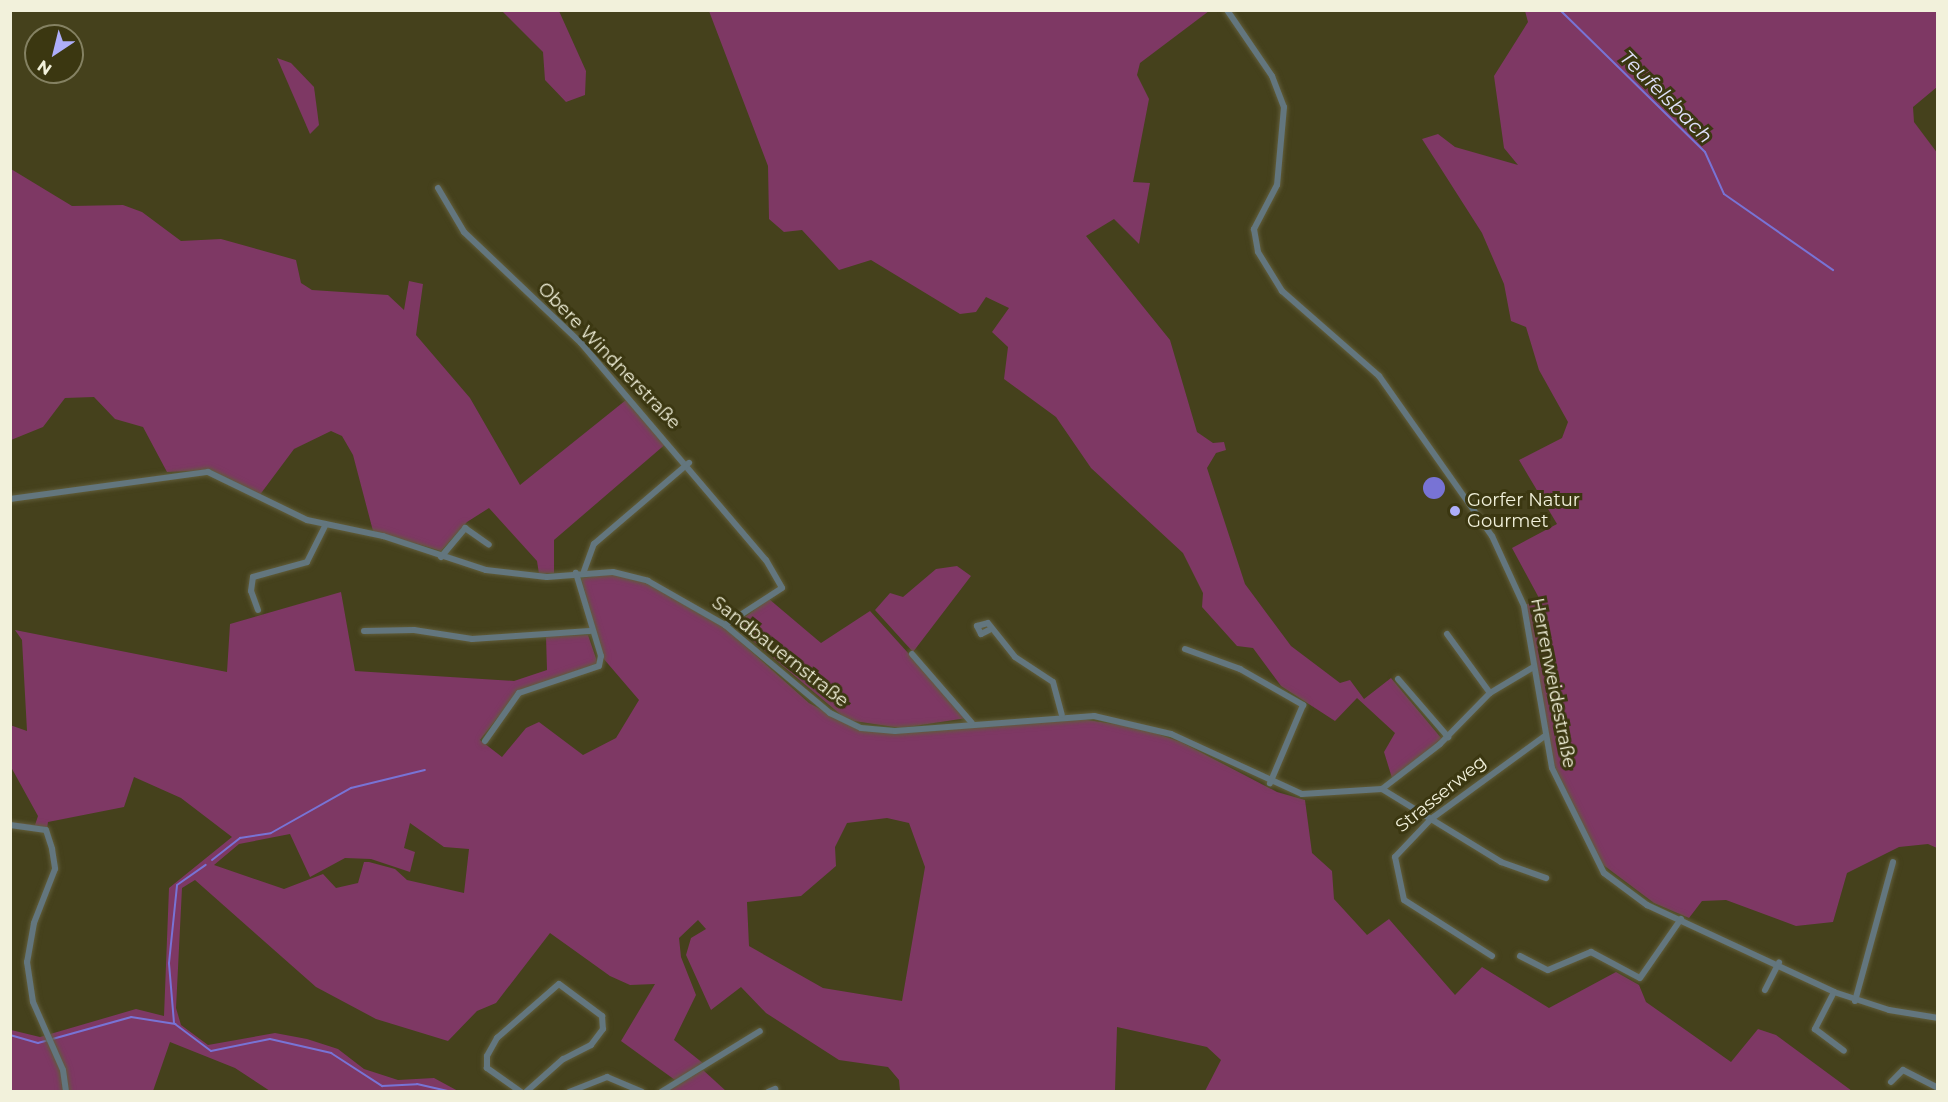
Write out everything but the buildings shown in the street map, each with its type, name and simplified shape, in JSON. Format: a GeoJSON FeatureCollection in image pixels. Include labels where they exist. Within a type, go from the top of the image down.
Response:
{"type":"FeatureCollection","features":[{"type":"Feature","properties":{"kind":"street","name":"Herrenweidestraße"},"geometry":{"type":"LineString","coordinates":[[1227,10],[1272,76],[1284,107],[1277,185],[1254,229],[1258,252],[1289,297],[1379,376],[1486,525],[1520,595],[1545,736],[1556,780],[1604,873],[1635,898],[1779,962],[1834,992],[1855,1001],[1938,1018]]}},
{"type":"Feature","properties":{"kind":"street","name":"Obere Windnerstraße"},"geometry":{"type":"LineString","coordinates":[[438,188],[464,232],[574,335],[689,464],[755,544],[782,588],[725,625]]}},
{"type":"Feature","properties":{"kind":"street"},"geometry":{"type":"LineString","coordinates":[[584,572],[594,544],[689,464]]}},
{"type":"Feature","properties":{"kind":"street","name":"Sandbauernstraße"},"geometry":{"type":"LineString","coordinates":[[10,499],[199,471],[325,526],[383,536],[441,557],[508,574],[584,572],[648,581],[725,625],[846,722],[895,731],[1062,715],[1154,728],[1270,783],[1302,794],[1382,789]]}},
{"type":"Feature","properties":{"kind":"street"},"geometry":{"type":"LineString","coordinates":[[258,610],[250,591],[253,576],[307,562],[325,526]]}},
{"type":"Feature","properties":{"kind":"street"},"geometry":{"type":"LineString","coordinates":[[441,557],[465,528],[489,545]]}},
{"type":"Feature","properties":{"kind":"street"},"geometry":{"type":"LineString","coordinates":[[485,741],[519,693],[599,666],[601,656],[591,631],[576,573]]}},
{"type":"Feature","properties":{"kind":"street"},"geometry":{"type":"LineString","coordinates":[[364,631],[414,630],[472,639],[591,631]]}},
{"type":"Feature","properties":{"kind":"street"},"geometry":{"type":"LineString","coordinates":[[989,630],[1058,688],[1062,715]]}},
{"type":"Feature","properties":{"kind":"street"},"geometry":{"type":"LineString","coordinates":[[1447,634],[1490,693]]}},
{"type":"Feature","properties":{"kind":"street"},"geometry":{"type":"LineString","coordinates":[[1185,649],[1240,669],[1303,705],[1270,783]]}},
{"type":"Feature","properties":{"kind":"street"},"geometry":{"type":"LineString","coordinates":[[912,654],[972,723]]}},
{"type":"Feature","properties":{"kind":"street"},"geometry":{"type":"LineString","coordinates":[[1532,668],[1490,693],[1448,737],[1382,789],[1501,862],[1546,878]]}},
{"type":"Feature","properties":{"kind":"street"},"geometry":{"type":"LineString","coordinates":[[1398,679],[1448,737]]}},
{"type":"Feature","properties":{"kind":"street","name":"Strasserweg"},"geometry":{"type":"LineString","coordinates":[[1492,956],[1401,895],[1395,857],[1431,819],[1545,736]]}},
{"type":"Feature","properties":{"kind":"street"},"geometry":{"type":"LineString","coordinates":[[10,825],[46,830],[52,849],[55,869],[34,923],[27,962],[33,1002],[52,1045],[66,1092]]}},
{"type":"Feature","properties":{"kind":"street"},"geometry":{"type":"LineString","coordinates":[[1855,1001],[1893,862]]}},
{"type":"Feature","properties":{"kind":"street"},"geometry":{"type":"LineString","coordinates":[[1520,956],[1548,970],[1591,952],[1640,978],[1681,919]]}},
{"type":"Feature","properties":{"kind":"street"},"geometry":{"type":"LineString","coordinates":[[1765,990],[1779,962]]}},
{"type":"Feature","properties":{"kind":"street"},"geometry":{"type":"LineString","coordinates":[[520,1092],[488,1068],[487,1056],[497,1038],[559,984],[602,1016],[603,1029],[591,1046],[563,1059],[526,1092]]}},
{"type":"Feature","properties":{"kind":"street"},"geometry":{"type":"LineString","coordinates":[[1834,992],[1815,1029],[1844,1051]]}},
{"type":"Feature","properties":{"kind":"street"},"geometry":{"type":"LineString","coordinates":[[661,1092],[760,1031]]}},
{"type":"Feature","properties":{"kind":"street"},"geometry":{"type":"LineString","coordinates":[[1891,1082],[1903,1070],[1938,1089]]}},
{"type":"Feature","properties":{"kind":"street"},"geometry":{"type":"LineString","coordinates":[[569,1092],[607,1077],[642,1092]]}},
{"type":"Feature","properties":{"kind":"street"},"geometry":{"type":"LineString","coordinates":[[768,1092],[775,1089]]}},
{"type":"Feature","properties":{"kind":"shaded area"},"geometry":{"type":"Polygon","coordinates":[[[502,11],[559,11],[586,71],[585,95],[566,102],[545,80],[543,52],[502,11]]]}},
{"type":"Feature","properties":{"kind":"shaded area"},"geometry":{"type":"Polygon","coordinates":[[[709,11],[1209,11],[1140,63],[1137,75],[1149,99],[1133,182],[1150,183],[1139,244],[1114,219],[1086,236],[1170,340],[1197,432],[1213,443],[1224,442],[1226,450],[1216,453],[1207,468],[1245,584],[1291,646],[1340,683],[1350,680],[1364,699],[1391,678],[1442,739],[1392,778],[1384,752],[1395,733],[1357,698],[1335,721],[1281,686],[1253,648],[1237,646],[1202,607],[1203,593],[1183,553],[1091,468],[1056,417],[1004,379],[1008,347],[992,332],[1009,308],[986,297],[976,312],[960,314],[871,260],[839,270],[802,230],[784,232],[769,219],[768,166],[709,11]]]}},
{"type":"Feature","properties":{"kind":"shaded area"},"geometry":{"type":"Polygon","coordinates":[[[1525,11],[1937,11],[1937,87],[1913,107],[1914,122],[1938,154],[1937,848],[1928,844],[1899,847],[1847,873],[1833,922],[1796,926],[1726,900],[1702,901],[1689,918],[1654,903],[1602,864],[1554,765],[1526,605],[1539,598],[1512,548],[1557,524],[1519,460],[1562,438],[1568,422],[1539,370],[1526,327],[1511,321],[1504,284],[1482,233],[1422,139],[1438,134],[1455,147],[1518,165],[1504,148],[1494,76],[1528,22],[1525,11]]]}},
{"type":"Feature","properties":{"kind":"shaded area"},"geometry":{"type":"Polygon","coordinates":[[[277,58],[291,63],[314,87],[319,125],[310,134],[277,58]]]}},
{"type":"Feature","properties":{"kind":"shaded area"},"geometry":{"type":"Polygon","coordinates":[[[11,169],[72,206],[123,205],[142,212],[181,241],[221,239],[296,260],[301,283],[312,290],[388,295],[404,310],[409,281],[423,284],[416,335],[470,398],[520,485],[626,400],[668,442],[554,540],[554,573],[539,574],[537,561],[489,508],[467,522],[441,551],[373,531],[353,455],[342,436],[331,431],[294,449],[259,496],[211,470],[167,472],[143,427],[115,419],[94,397],[65,398],[43,427],[11,440],[11,169]]]}},
{"type":"Feature","properties":{"kind":"shaded area"},"geometry":{"type":"Polygon","coordinates":[[[1434,477],[1442,480],[1445,488],[1442,496],[1434,499],[1426,496],[1423,488],[1426,480],[1434,477]]]}},
{"type":"Feature","properties":{"kind":"shaded area"},"geometry":{"type":"Polygon","coordinates":[[[957,566],[971,576],[913,652],[875,610],[890,593],[903,597],[936,569],[957,566]]]}},
{"type":"Feature","properties":{"kind":"shaded area"},"geometry":{"type":"Polygon","coordinates":[[[610,574],[644,582],[725,628],[809,703],[857,729],[897,733],[1081,719],[1140,728],[1181,742],[1277,792],[1305,800],[1312,853],[1332,871],[1334,899],[1367,935],[1389,919],[1455,995],[1482,967],[1549,1008],[1616,972],[1639,985],[1646,1002],[1731,1062],[1758,1029],[1776,1035],[1852,1091],[1205,1091],[1221,1060],[1207,1047],[1117,1027],[1115,1091],[900,1091],[899,1080],[888,1067],[839,1060],[766,1013],[741,987],[711,1010],[686,955],[691,938],[706,929],[698,920],[679,938],[681,957],[696,995],[674,1040],[704,1064],[675,1080],[621,1041],[655,984],[630,985],[610,976],[550,933],[496,1003],[477,1011],[448,1041],[376,1019],[316,987],[195,880],[182,888],[176,1008],[181,1025],[208,1045],[275,1033],[307,1039],[338,1049],[364,1069],[398,1080],[434,1078],[458,1091],[270,1091],[235,1068],[170,1042],[153,1091],[11,1091],[11,1030],[40,1037],[136,1009],[164,1016],[169,888],[232,837],[181,798],[134,777],[124,807],[48,822],[47,828],[11,822],[35,825],[38,816],[11,767],[10,725],[27,731],[22,640],[15,630],[227,672],[230,624],[341,592],[355,671],[514,681],[547,670],[546,636],[588,635],[598,664],[516,694],[480,740],[502,757],[526,728],[539,722],[583,755],[616,738],[639,700],[603,658],[581,578],[610,574]],[[887,818],[847,823],[835,847],[836,866],[801,896],[747,902],[749,946],[823,988],[902,1001],[925,867],[909,823],[887,818]],[[410,823],[404,848],[415,852],[410,872],[371,859],[345,858],[310,877],[290,834],[239,844],[214,865],[284,889],[323,874],[336,888],[358,883],[364,862],[369,862],[395,869],[407,880],[464,893],[469,849],[444,847],[410,823]]]}},
{"type":"Feature","properties":{"kind":"shaded area"},"geometry":{"type":"Polygon","coordinates":[[[769,599],[821,643],[870,611],[967,718],[901,728],[847,720],[734,625],[769,599]]]}},
{"type":"Feature","properties":{"kind":"shaded area"},"geometry":{"type":"Polygon","coordinates":[[[703,1070],[726,1091],[666,1092],[703,1070]]]}},
{"type":"Feature","properties":{"kind":"waterway","name":"Teufelsbach"},"geometry":{"type":"LineString","coordinates":[[1560,10],[1705,152],[1724,194],[1833,270]]}},
{"type":"Feature","properties":{"kind":"waterway"},"geometry":{"type":"LineString","coordinates":[[212,860],[240,838],[271,833],[351,788],[425,770]]}},
{"type":"Feature","properties":{"kind":"waterway"},"geometry":{"type":"LineString","coordinates":[[174,1023],[169,963],[177,885],[206,865]]}},
{"type":"Feature","properties":{"kind":"waterway"},"geometry":{"type":"LineString","coordinates":[[10,1035],[38,1043],[131,1017],[175,1024],[211,1051],[270,1039],[331,1053],[382,1086],[417,1084],[452,1092]]}},
{"type":"Feature","properties":{"kind":"place","name":"Gorfer Natur Gourmet"},"geometry":{"type":"Point","coordinates":[1455,511]}}]}
